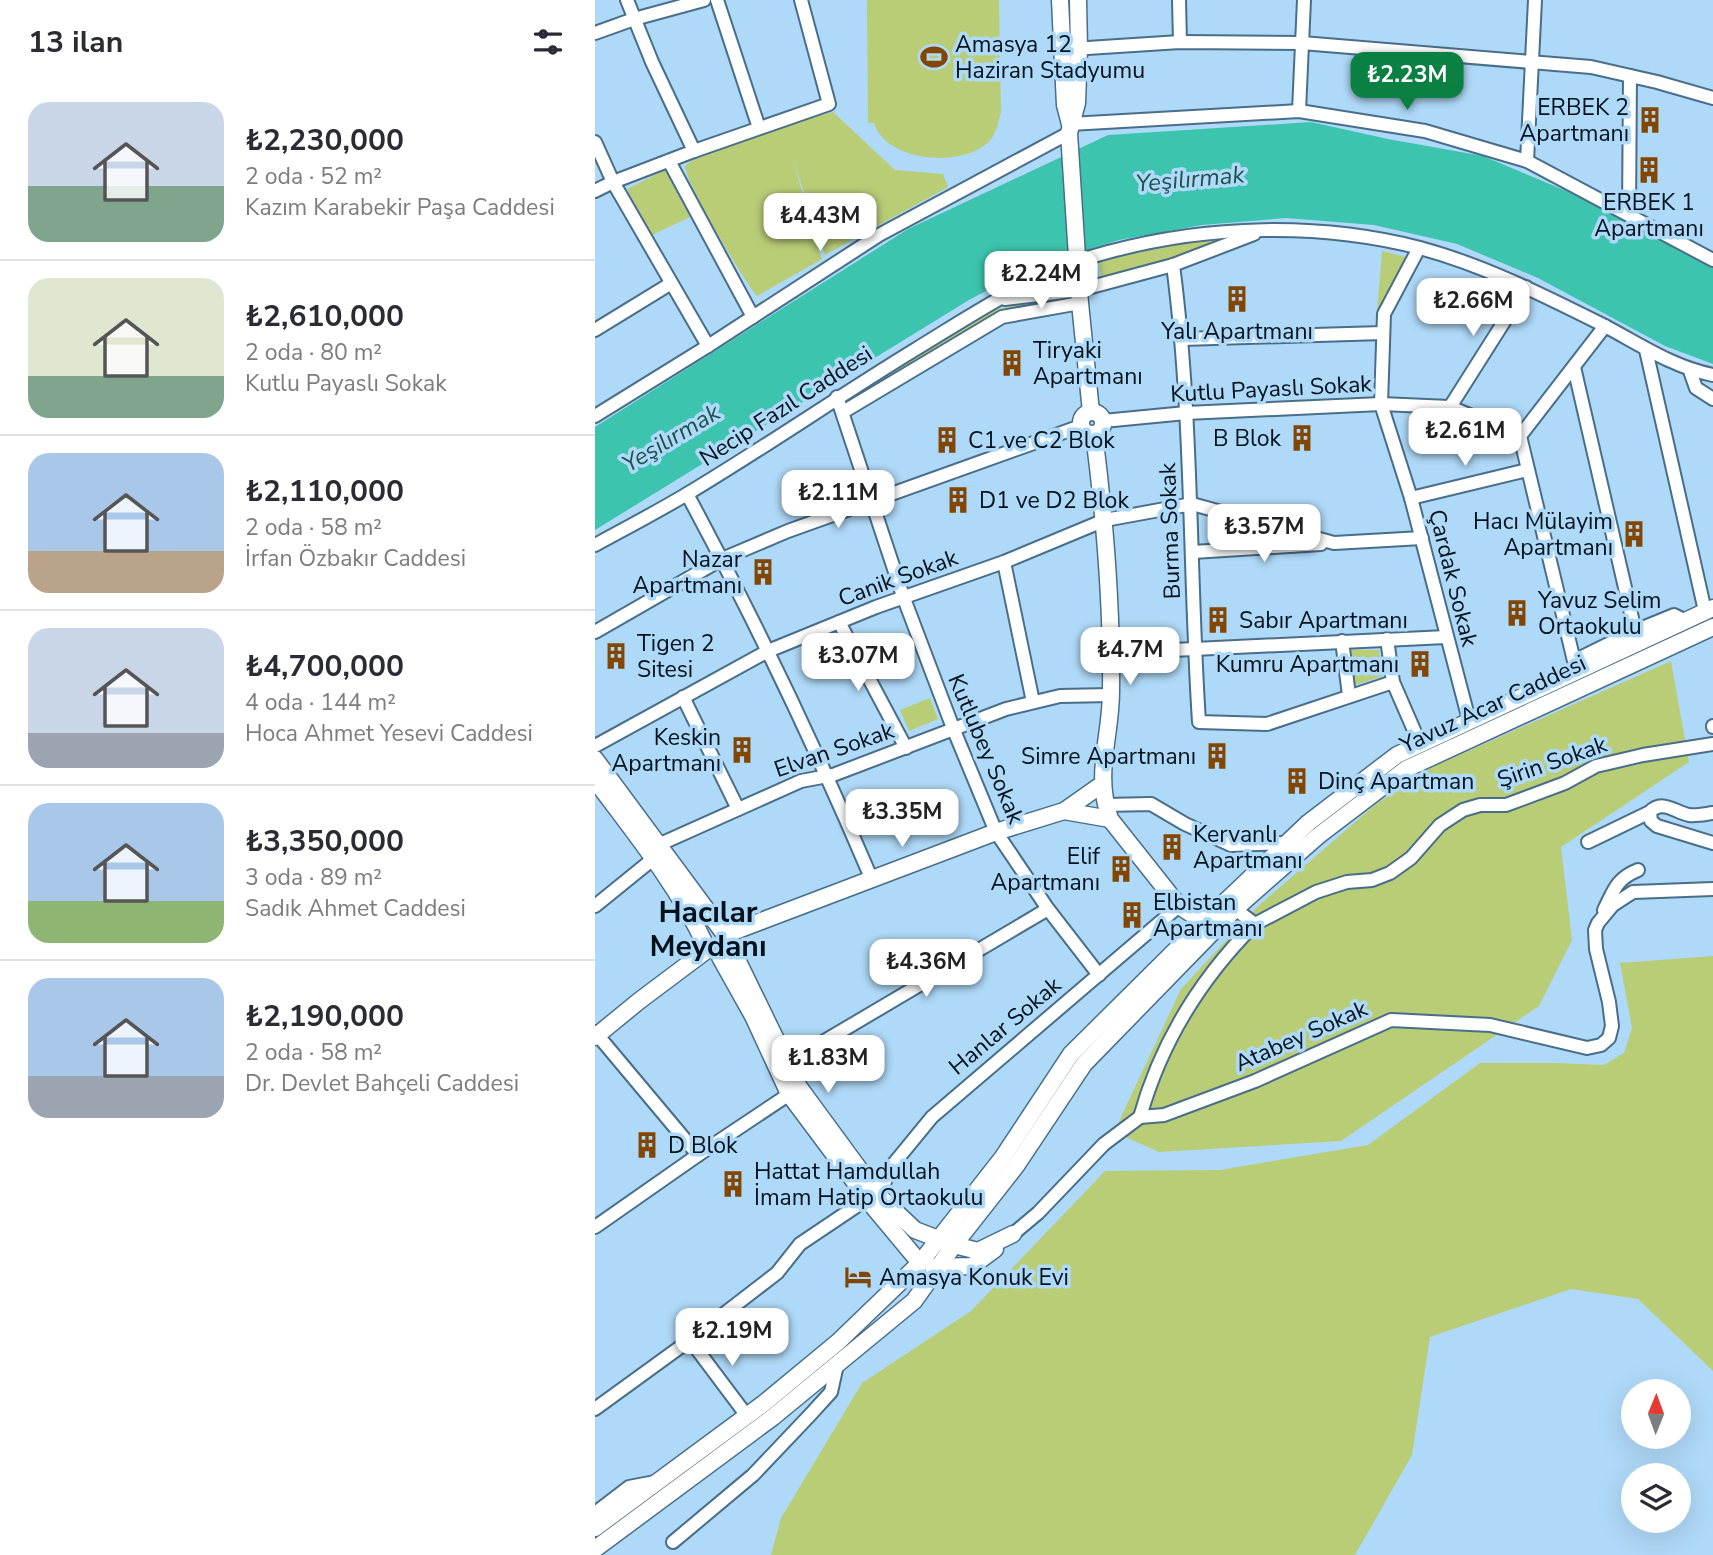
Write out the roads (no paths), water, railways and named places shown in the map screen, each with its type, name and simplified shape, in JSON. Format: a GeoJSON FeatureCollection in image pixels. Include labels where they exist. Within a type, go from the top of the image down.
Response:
{"type":"FeatureCollection","features":[{"type":"Feature","properties":{"kind":"main road"},"geometry":{"type":"LineString","coordinates":[[1060,0],[1061,49],[1070,132],[1080,297],[1092,423],[1105,520],[1111,695],[1101,785],[1107,812],[1179,906],[1204,922]]}},
{"type":"Feature","properties":{"kind":"main road"},"geometry":{"type":"LineString","coordinates":[[1070,132],[1077,103],[1078,0]]}},
{"type":"Feature","properties":{"kind":"main road","name":"Yavuz Acar Caddesi"},"geometry":{"type":"LineString","coordinates":[[595,1528],[747,1416],[838,1342],[920,1262],[1003,1157],[1071,1054],[1308,823],[1397,755],[1709,610]]}},
{"type":"Feature","properties":{"kind":"main road","name":"Yavuz Acar Caddesi"},"geometry":{"type":"LineString","coordinates":[[595,1549],[773,1417],[913,1301],[1016,1166],[1084,1064],[1235,909],[1318,836],[1406,769],[1713,627]]}},
{"type":"Feature","properties":{"kind":"main road"},"geometry":{"type":"LineString","coordinates":[[595,759],[655,852],[721,944],[789,1062],[794,1090]]}},
{"type":"Feature","properties":{"kind":"main road"},"geometry":{"type":"LineString","coordinates":[[595,780],[655,852]]}},
{"type":"Feature","properties":{"kind":"main road"},"geometry":{"type":"LineString","coordinates":[[596,1034],[721,944],[753,925],[996,832],[1064,811],[1101,785]]}},
{"type":"Feature","properties":{"kind":"main road"},"geometry":{"type":"LineString","coordinates":[[1064,811],[1107,812]]}},
{"type":"Feature","properties":{"kind":"main road"},"geometry":{"type":"LineString","coordinates":[[721,944],[753,1016],[794,1090],[920,1262],[937,1268],[972,1266],[1013,1234]]}},
{"type":"Feature","properties":{"kind":"main road"},"geometry":{"type":"LineString","coordinates":[[873,1197],[915,1230],[954,1245],[978,1251],[1013,1234]]}},
{"type":"Feature","properties":{"kind":"street"},"geometry":{"type":"LineString","coordinates":[[627,0],[633,19],[694,151]]}},
{"type":"Feature","properties":{"kind":"street"},"geometry":{"type":"LineString","coordinates":[[595,33],[633,19],[704,0]]}},
{"type":"Feature","properties":{"kind":"street"},"geometry":{"type":"LineString","coordinates":[[717,0],[759,128]]}},
{"type":"Feature","properties":{"kind":"street"},"geometry":{"type":"LineString","coordinates":[[595,191],[694,151],[829,104],[801,0]]}},
{"type":"Feature","properties":{"kind":"street"},"geometry":{"type":"LineString","coordinates":[[1179,0],[1180,42]]}},
{"type":"Feature","properties":{"kind":"street"},"geometry":{"type":"LineString","coordinates":[[1299,111],[1304,0]]}},
{"type":"Feature","properties":{"kind":"street"},"geometry":{"type":"LineString","coordinates":[[1527,161],[1535,0]]}},
{"type":"Feature","properties":{"kind":"street"},"geometry":{"type":"LineString","coordinates":[[1061,49],[1180,42],[1302,43],[1591,67],[1713,98]]}},
{"type":"Feature","properties":{"kind":"street"},"geometry":{"type":"LineString","coordinates":[[1629,214],[1630,76]]}},
{"type":"Feature","properties":{"kind":"street"},"geometry":{"type":"LineString","coordinates":[[595,416],[879,235],[1070,132],[1299,111],[1425,131],[1527,161],[1713,260]]}},
{"type":"Feature","properties":{"kind":"street"},"geometry":{"type":"LineString","coordinates":[[595,142],[613,182],[708,346]]}},
{"type":"Feature","properties":{"kind":"street"},"geometry":{"type":"LineString","coordinates":[[669,161],[753,317]]}},
{"type":"Feature","properties":{"kind":"street","name":"Necip Fazıl Caddesi"},"geometry":{"type":"LineString","coordinates":[[595,545],[687,494],[837,397],[1034,280],[1079,258],[1183,237],[1230,232],[1322,232],[1369,237],[1419,248],[1526,287],[1646,350],[1690,370],[1713,375]]}},
{"type":"Feature","properties":{"kind":"street"},"geometry":{"type":"LineString","coordinates":[[1080,297],[1261,232]]}},
{"type":"Feature","properties":{"kind":"street","name":"Çardak Sokak"},"geometry":{"type":"LineString","coordinates":[[1419,248],[1384,314],[1381,404],[1411,498],[1445,637],[1469,720]]}},
{"type":"Feature","properties":{"kind":"street","name":"Burma Sokak"},"geometry":{"type":"LineString","coordinates":[[1173,265],[1182,339],[1192,504],[1199,722],[1267,724],[1393,682]]}},
{"type":"Feature","properties":{"kind":"street"},"geometry":{"type":"LineString","coordinates":[[595,330],[670,284]]}},
{"type":"Feature","properties":{"kind":"street"},"geometry":{"type":"LineString","coordinates":[[1450,407],[1526,287]]}},
{"type":"Feature","properties":{"kind":"street","name":"Necip Fazıl Caddesi"},"geometry":{"type":"LineString","coordinates":[[998,299],[1080,297]]}},
{"type":"Feature","properties":{"kind":"street","name":"Necip Fazıl Caddesi"},"geometry":{"type":"LineString","coordinates":[[843,412],[1002,317],[1080,297]]}},
{"type":"Feature","properties":{"kind":"street"},"geometry":{"type":"LineString","coordinates":[[1605,327],[1520,436],[1574,661],[1674,615],[1686,621]]}},
{"type":"Feature","properties":{"kind":"street"},"geometry":{"type":"LineString","coordinates":[[1182,339],[1383,334]]}},
{"type":"Feature","properties":{"kind":"street"},"geometry":{"type":"LineString","coordinates":[[1646,350],[1709,610]]}},
{"type":"Feature","properties":{"kind":"street"},"geometry":{"type":"LineString","coordinates":[[1574,367],[1635,631]]}},
{"type":"Feature","properties":{"kind":"street"},"geometry":{"type":"LineString","coordinates":[[1690,370],[1696,388],[1713,399]]}},
{"type":"Feature","properties":{"kind":"street","name":"Kutlubey Sokak"},"geometry":{"type":"LineString","coordinates":[[837,397],[903,596],[996,832],[1048,909],[1099,975]]}},
{"type":"Feature","properties":{"kind":"street","name":"Kutlu Payaslı Sokak"},"geometry":{"type":"LineString","coordinates":[[595,632],[722,559],[795,528],[1092,423],[1186,413],[1381,404],[1450,407],[1520,436]]}},
{"type":"Feature","properties":{"kind":"street"},"geometry":{"type":"LineString","coordinates":[[1411,498],[1527,470]]}},
{"type":"Feature","properties":{"kind":"street"},"geometry":{"type":"LineString","coordinates":[[687,494],[722,559],[828,776],[872,880]]}},
{"type":"Feature","properties":{"kind":"street"},"geometry":{"type":"LineString","coordinates":[[1192,504],[1334,543]]}},
{"type":"Feature","properties":{"kind":"street","name":"Canik Sokak"},"geometry":{"type":"LineString","coordinates":[[595,746],[768,651],[903,596],[1004,562],[1105,520],[1192,504]]}},
{"type":"Feature","properties":{"kind":"street"},"geometry":{"type":"LineString","coordinates":[[1193,552],[1422,538]]}},
{"type":"Feature","properties":{"kind":"street"},"geometry":{"type":"LineString","coordinates":[[1004,562],[1033,702]]}},
{"type":"Feature","properties":{"kind":"street"},"geometry":{"type":"LineString","coordinates":[[839,622],[906,748]]}},
{"type":"Feature","properties":{"kind":"street"},"geometry":{"type":"LineString","coordinates":[[1111,653],[1445,637]]}},
{"type":"Feature","properties":{"kind":"street"},"geometry":{"type":"LineString","coordinates":[[1387,639],[1393,682],[1420,744]]}},
{"type":"Feature","properties":{"kind":"street"},"geometry":{"type":"LineString","coordinates":[[1342,641],[1349,695]]}},
{"type":"Feature","properties":{"kind":"street","name":"Elvan Sokak"},"geometry":{"type":"LineString","coordinates":[[595,906],[655,852],[738,809],[801,781],[828,776],[1006,709],[1060,696],[1111,695]]}},
{"type":"Feature","properties":{"kind":"street"},"geometry":{"type":"LineString","coordinates":[[683,697],[738,809]]}},
{"type":"Feature","properties":{"kind":"street","name":"Şirin Sokak"},"geometry":{"type":"LineString","coordinates":[[1255,924],[1317,892],[1347,883],[1372,880],[1389,873],[1411,858],[1440,825],[1463,810],[1480,805],[1506,805],[1565,783],[1605,764],[1713,744]]}},
{"type":"Feature","properties":{"kind":"street"},"geometry":{"type":"LineString","coordinates":[[1107,812],[1151,804],[1185,824],[1231,845],[1287,843]]}},
{"type":"Feature","properties":{"kind":"street"},"geometry":{"type":"LineString","coordinates":[[1588,842],[1650,812],[1654,807],[1664,806],[1691,816],[1713,813]]}},
{"type":"Feature","properties":{"kind":"street"},"geometry":{"type":"LineString","coordinates":[[1650,812],[1651,821],[1657,826],[1713,843]]}},
{"type":"Feature","properties":{"kind":"street"},"geometry":{"type":"LineString","coordinates":[[1598,923],[1618,881],[1638,870]]}},
{"type":"Feature","properties":{"kind":"street"},"geometry":{"type":"LineString","coordinates":[[1598,923],[1613,905],[1633,892],[1713,889]]}},
{"type":"Feature","properties":{"kind":"street","name":"Hanlar Sokak"},"geometry":{"type":"LineString","coordinates":[[873,1197],[891,1167],[932,1116],[1179,906]]}},
{"type":"Feature","properties":{"kind":"street"},"geometry":{"type":"LineString","coordinates":[[789,1062],[1048,909]]}},
{"type":"Feature","properties":{"kind":"street"},"geometry":{"type":"LineString","coordinates":[[1140,1117],[1174,1029],[1203,982],[1255,924],[1235,909]]}},
{"type":"Feature","properties":{"kind":"street","name":"Atabey Sokak"},"geometry":{"type":"LineString","coordinates":[[1013,1234],[1038,1213],[1104,1144],[1140,1117],[1164,1115],[1255,1081],[1391,1020],[1490,1025],[1587,1048],[1601,1045],[1609,1038],[1612,1026],[1596,948],[1595,930],[1598,923]]}},
{"type":"Feature","properties":{"kind":"street"},"geometry":{"type":"LineString","coordinates":[[596,1034],[698,1154]]}},
{"type":"Feature","properties":{"kind":"street"},"geometry":{"type":"LineString","coordinates":[[595,1227],[794,1090]]}},
{"type":"Feature","properties":{"kind":"street"},"geometry":{"type":"LineString","coordinates":[[595,1409],[778,1273],[800,1244],[873,1197]]}},
{"type":"Feature","properties":{"kind":"street"},"geometry":{"type":"LineString","coordinates":[[690,1340],[747,1416]]}},
{"type":"Feature","properties":{"kind":"street"},"geometry":{"type":"LineString","coordinates":[[673,1542],[753,1475],[810,1415],[831,1392],[837,1365]]}},
{"type":"Feature","properties":{"kind":"street"},"geometry":{"type":"LineString","coordinates":[[595,1513],[629,1487],[658,1482]]}},
{"type":"Feature","properties":{"kind":"water","name":"Yeşilırmak"},"geometry":{"type":"Polygon","coordinates":[[[1311,122],[1483,156],[1597,204],[1713,267],[1713,364],[1665,346],[1538,278],[1457,244],[1374,225],[1286,218],[1202,225],[1119,240],[1025,270],[969,300],[595,530],[595,427],[908,229],[1108,135],[1311,122]]]}},
{"type":"Feature","properties":{"kind":"place","name":"Amasya 12 Haziran Stadyumu"},"geometry":{"type":"Point","coordinates":[934,57]}},
{"type":"Feature","properties":{"kind":"place","name":"ERBEK 2 Apartmanı"},"geometry":{"type":"Point","coordinates":[1650,120]}},
{"type":"Feature","properties":{"kind":"place","name":"ERBEK 1 Apartmanı"},"geometry":{"type":"Point","coordinates":[1649,170]}},
{"type":"Feature","properties":{"kind":"place","name":"Yalı Apartmanı"},"geometry":{"type":"Point","coordinates":[1237,299]}},
{"type":"Feature","properties":{"kind":"place","name":"Tiryaki Apartmanı"},"geometry":{"type":"Point","coordinates":[1012,363]}},
{"type":"Feature","properties":{"kind":"place","name":"B Blok"},"geometry":{"type":"Point","coordinates":[1302,438]}},
{"type":"Feature","properties":{"kind":"place","name":"C1 ve C2 Blok"},"geometry":{"type":"Point","coordinates":[947,440]}},
{"type":"Feature","properties":{"kind":"place","name":"D1 ve D2 Blok"},"geometry":{"type":"Point","coordinates":[958,500]}},
{"type":"Feature","properties":{"kind":"place","name":"Hacı Mülayim Apartmanı"},"geometry":{"type":"Point","coordinates":[1634,534]}},
{"type":"Feature","properties":{"kind":"place","name":"Nazar Apartmanı"},"geometry":{"type":"Point","coordinates":[763,572]}},
{"type":"Feature","properties":{"kind":"place","name":"Yavuz Selim Ortaokulu"},"geometry":{"type":"Point","coordinates":[1517,613]}},
{"type":"Feature","properties":{"kind":"place","name":"Sabır Apartmanı"},"geometry":{"type":"Point","coordinates":[1218,620]}},
{"type":"Feature","properties":{"kind":"place","name":"Tigen 2 Sitesi"},"geometry":{"type":"Point","coordinates":[616,656]}},
{"type":"Feature","properties":{"kind":"place","name":"Kumru Apartmanı"},"geometry":{"type":"Point","coordinates":[1420,664]}},
{"type":"Feature","properties":{"kind":"place","name":"Keskin Apartmanı"},"geometry":{"type":"Point","coordinates":[742,750]}},
{"type":"Feature","properties":{"kind":"place","name":"Simre Apartmanı"},"geometry":{"type":"Point","coordinates":[1217,756]}},
{"type":"Feature","properties":{"kind":"place","name":"Dinç Apartman"},"geometry":{"type":"Point","coordinates":[1297,781]}},
{"type":"Feature","properties":{"kind":"place","name":"Kervanlı Apartmanı"},"geometry":{"type":"Point","coordinates":[1172,847]}},
{"type":"Feature","properties":{"kind":"place","name":"Elif Apartmanı"},"geometry":{"type":"Point","coordinates":[1121,869]}},
{"type":"Feature","properties":{"kind":"place","name":"Elbistan Apartmanı"},"geometry":{"type":"Point","coordinates":[1132,915]}},
{"type":"Feature","properties":{"kind":"place","name":"D Blok"},"geometry":{"type":"Point","coordinates":[647,1145]}},
{"type":"Feature","properties":{"kind":"place","name":"Hattat Hamdullah İmam Hatip Ortaokulu"},"geometry":{"type":"Point","coordinates":[733,1184]}},
{"type":"Feature","properties":{"kind":"place","name":"Amasya Konuk Evi"},"geometry":{"type":"Point","coordinates":[858,1277]}},
{"type":"Feature","properties":{"kind":"district","name":"Hacılar Meydanı"},"geometry":{"type":"Point","coordinates":[708,929]}}]}
